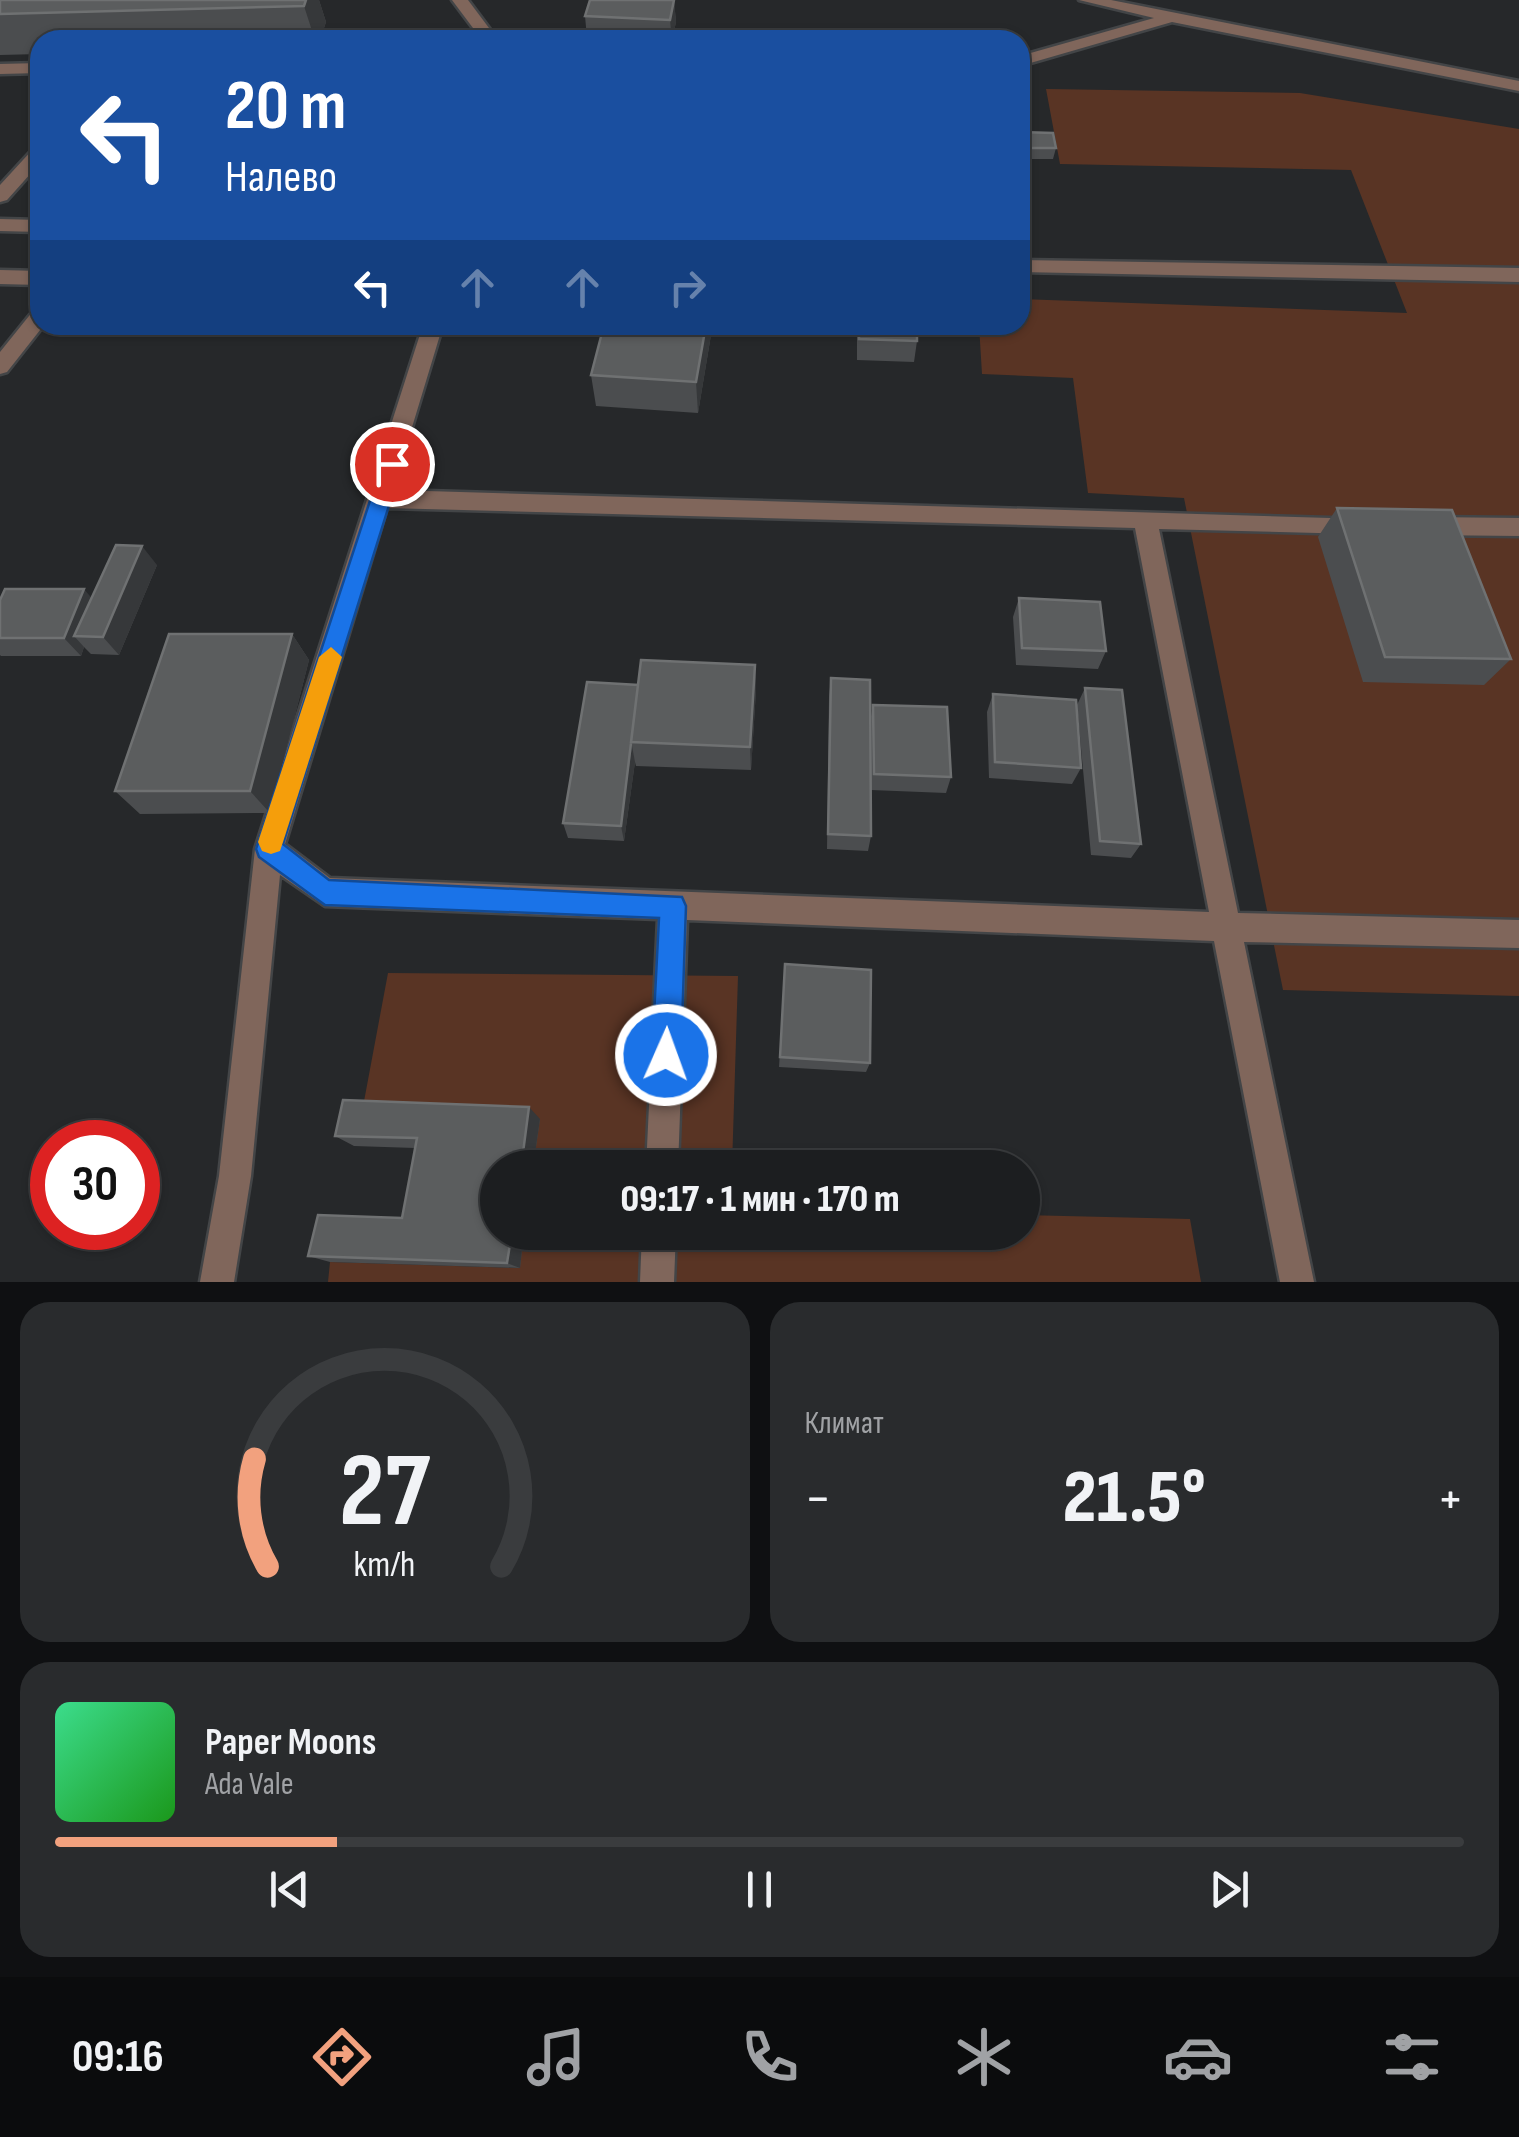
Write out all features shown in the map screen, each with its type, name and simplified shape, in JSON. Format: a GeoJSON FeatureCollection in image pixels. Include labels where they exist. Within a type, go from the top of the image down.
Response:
{"type":"FeatureCollection","features":[{"type":"Feature","properties":{"kind":"street"},"geometry":{"type":"LineString","coordinates":[[460,0],[482,30]]}},
{"type":"Feature","properties":{"kind":"street"},"geometry":{"type":"LineString","coordinates":[[1087,0],[1519,86]]}},
{"type":"Feature","properties":{"kind":"street"},"geometry":{"type":"LineString","coordinates":[[1030,59],[1078,50],[1139,24],[1179,20]]}},
{"type":"Feature","properties":{"kind":"street"},"geometry":{"type":"LineString","coordinates":[[0,69],[30,68]]}},
{"type":"Feature","properties":{"kind":"street"},"geometry":{"type":"LineString","coordinates":[[0,196],[30,163]]}},
{"type":"Feature","properties":{"kind":"street"},"geometry":{"type":"LineString","coordinates":[[0,225],[30,226]]}},
{"type":"Feature","properties":{"kind":"street"},"geometry":{"type":"LineString","coordinates":[[1030,266],[1519,275]]}},
{"type":"Feature","properties":{"kind":"street"},"geometry":{"type":"LineString","coordinates":[[0,277],[30,278]]}},
{"type":"Feature","properties":{"kind":"street"},"geometry":{"type":"LineString","coordinates":[[5,360],[30,329]]}},
{"type":"Feature","properties":{"kind":"street"},"geometry":{"type":"LineString","coordinates":[[217,1282],[234,1176],[268,849],[382,499],[430,335]]}},
{"type":"Feature","properties":{"kind":"street"},"geometry":{"type":"LineString","coordinates":[[382,499],[1146,522],[1519,527]]}},
{"type":"Feature","properties":{"kind":"street"},"geometry":{"type":"LineString","coordinates":[[1146,522],[1223,928],[1297,1282]]}},
{"type":"Feature","properties":{"kind":"street"},"geometry":{"type":"LineString","coordinates":[[268,849],[325,892],[1223,928],[1519,934]]}},
{"type":"Feature","properties":{"kind":"street"},"geometry":{"type":"LineString","coordinates":[[663,1150],[672,906]]}},
{"type":"Feature","properties":{"kind":"street"},"geometry":{"type":"LineString","coordinates":[[657,1282],[658,1250]]}},
{"type":"Feature","properties":{"kind":"shaded area"},"geometry":{"type":"Polygon","coordinates":[[[1046,89],[1300,93],[1519,129],[1519,996],[1283,990],[1184,498],[1088,493],[1073,378],[982,374],[980,335],[1030,335],[1030,299],[1407,313],[1351,170],[1060,164],[1046,89]]]}},
{"type":"Feature","properties":{"kind":"shaded area"},"geometry":{"type":"Polygon","coordinates":[[[388,973],[738,976],[733,1150],[480,1150],[362,1112],[388,973]]]}},
{"type":"Feature","properties":{"kind":"shaded area"},"geometry":{"type":"Polygon","coordinates":[[[1040,1215],[1190,1219],[1201,1282],[328,1282],[330,1262],[519,1268],[522,1250],[1040,1250],[1040,1215]]]}},
{"type":"Feature","properties":{"kind":"building"},"geometry":{"type":"Polygon","coordinates":[[[0,0],[306,0],[304,6],[0,14],[0,0]]]}},
{"type":"Feature","properties":{"kind":"building"},"geometry":{"type":"Polygon","coordinates":[[[590,0],[674,0],[670,20],[585,16],[590,0]]]}},
{"type":"Feature","properties":{"kind":"building"},"geometry":{"type":"Polygon","coordinates":[[[1030,132],[1053,133],[1056,148],[1030,148],[1030,132]]]}},
{"type":"Feature","properties":{"kind":"building"},"geometry":{"type":"Polygon","coordinates":[[[601,335],[704,335],[696,382],[591,375],[601,335]]]}},
{"type":"Feature","properties":{"kind":"building"},"geometry":{"type":"Polygon","coordinates":[[[859,335],[917,335],[917,341],[859,339],[859,335]]]}},
{"type":"Feature","properties":{"kind":"building"},"geometry":{"type":"Polygon","coordinates":[[[1337,508],[1452,510],[1511,659],[1385,657],[1337,508]]]}},
{"type":"Feature","properties":{"kind":"building"},"geometry":{"type":"Polygon","coordinates":[[[116,545],[142,546],[103,637],[74,636],[116,545]]]}},
{"type":"Feature","properties":{"kind":"building"},"geometry":{"type":"Polygon","coordinates":[[[5,589],[84,589],[64,638],[0,638],[0,600],[5,589]]]}},
{"type":"Feature","properties":{"kind":"building"},"geometry":{"type":"Polygon","coordinates":[[[1019,598],[1100,602],[1106,651],[1022,648],[1019,598]]]}},
{"type":"Feature","properties":{"kind":"building"},"geometry":{"type":"Polygon","coordinates":[[[169,634],[292,634],[250,791],[115,791],[169,634]]]}},
{"type":"Feature","properties":{"kind":"building"},"geometry":{"type":"Polygon","coordinates":[[[641,660],[755,665],[750,747],[631,742],[641,660]]]}},
{"type":"Feature","properties":{"kind":"building"},"geometry":{"type":"Polygon","coordinates":[[[831,678],[870,680],[871,836],[828,834],[831,678]]]}},
{"type":"Feature","properties":{"kind":"building"},"geometry":{"type":"Polygon","coordinates":[[[587,682],[638,685],[621,826],[563,823],[587,682]]]}},
{"type":"Feature","properties":{"kind":"building"},"geometry":{"type":"Polygon","coordinates":[[[1085,688],[1122,690],[1141,844],[1100,841],[1085,688]]]}},
{"type":"Feature","properties":{"kind":"building"},"geometry":{"type":"Polygon","coordinates":[[[993,694],[1076,700],[1081,768],[995,762],[993,694]]]}},
{"type":"Feature","properties":{"kind":"building"},"geometry":{"type":"Polygon","coordinates":[[[873,705],[947,707],[951,777],[874,774],[873,705]]]}},
{"type":"Feature","properties":{"kind":"building"},"geometry":{"type":"Polygon","coordinates":[[[785,964],[871,970],[870,1063],[780,1057],[785,964]]]}},
{"type":"Feature","properties":{"kind":"building"},"geometry":{"type":"Polygon","coordinates":[[[343,1100],[529,1107],[523,1150],[480,1150],[480,1250],[509,1250],[507,1263],[308,1256],[318,1215],[402,1218],[417,1138],[335,1136],[343,1100]]]}},
{"type":"Feature","properties":{"kind":"slow traffic"},"geometry":{"type":"LineString","coordinates":[[271,842],[331,657]]}},
{"type":"Feature","properties":{"kind":"route"},"geometry":{"type":"LineString","coordinates":[[392,464],[268,849],[325,892],[672,906],[666,1055]]}}]}
